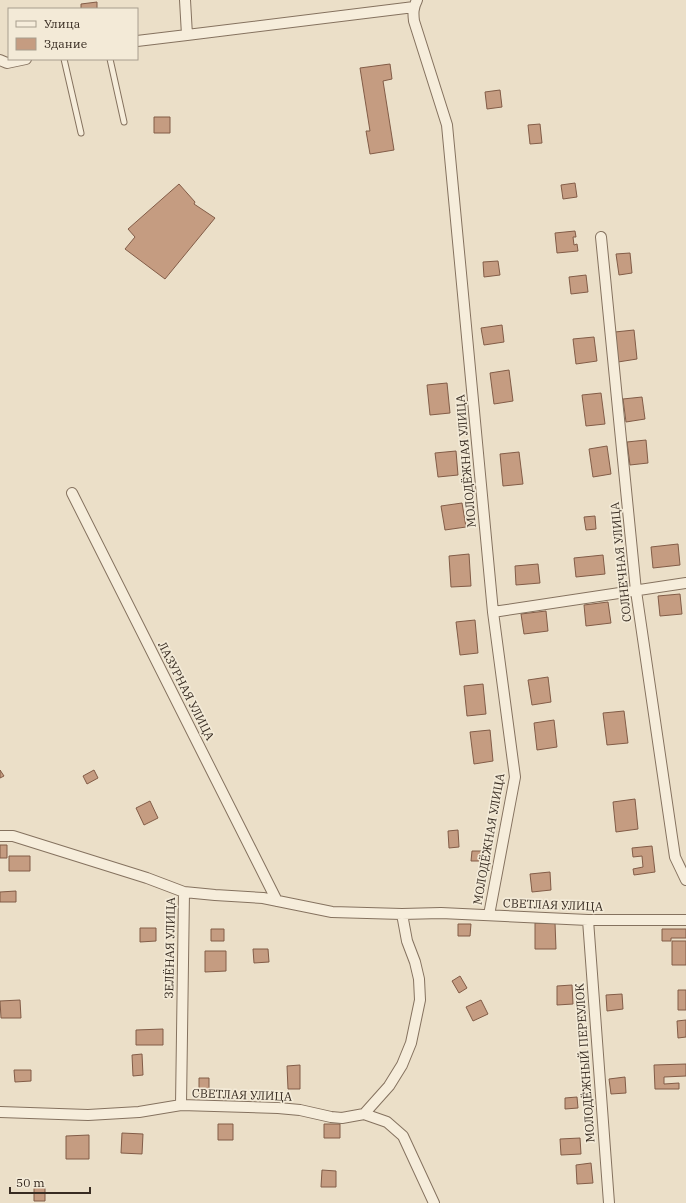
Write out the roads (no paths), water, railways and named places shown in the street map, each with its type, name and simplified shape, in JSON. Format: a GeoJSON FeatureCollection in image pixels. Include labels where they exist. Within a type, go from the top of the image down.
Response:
{"type":"FeatureCollection","features":[{"type":"Feature","properties":{"kind":"street"},"geometry":{"type":"LineString","coordinates":[[186,0],[187,35]]}},
{"type":"Feature","properties":{"kind":"street"},"geometry":{"type":"LineString","coordinates":[[138,41],[416,3]]}},
{"type":"Feature","properties":{"kind":"street","name":"МОЛОДЁЖНАЯ УЛИЦА"},"geometry":{"type":"LineString","coordinates":[[416,3],[413,13],[414,21],[447,125],[493,612],[515,777],[489,915]]}},
{"type":"Feature","properties":{"kind":"street"},"geometry":{"type":"LineString","coordinates":[[0,60],[7,63],[21,60]]}},
{"type":"Feature","properties":{"kind":"street","name":"СОЛНЕЧНАЯ УЛИЦА"},"geometry":{"type":"LineString","coordinates":[[600,237],[636,591],[672,837],[676,857],[686,880]]}},
{"type":"Feature","properties":{"kind":"street","name":"ЛАЗУРНАЯ УЛИЦА"},"geometry":{"type":"LineString","coordinates":[[72,493],[277,901]]}},
{"type":"Feature","properties":{"kind":"street"},"geometry":{"type":"LineString","coordinates":[[493,612],[686,583]]}},
{"type":"Feature","properties":{"kind":"street"},"geometry":{"type":"LineString","coordinates":[[0,836],[13,836],[147,878],[184,892]]}},
{"type":"Feature","properties":{"kind":"street","name":"ЗЕЛЁНАЯ УЛИЦА"},"geometry":{"type":"LineString","coordinates":[[181,1105],[184,892],[263,898],[332,912],[402,914]]}},
{"type":"Feature","properties":{"kind":"street","name":"СВЕТЛАЯ УЛИЦА"},"geometry":{"type":"LineString","coordinates":[[402,914],[441,913],[588,920],[686,920]]}},
{"type":"Feature","properties":{"kind":"street"},"geometry":{"type":"LineString","coordinates":[[402,914],[407,941],[416,962],[419,979],[420,1000],[411,1043],[402,1065],[389,1086],[364,1114],[387,1122],[403,1136],[434,1203]]}},
{"type":"Feature","properties":{"kind":"street","name":"МОЛОДЁЖНЫЙ ПЕРЕУЛОК"},"geometry":{"type":"LineString","coordinates":[[588,920],[609,1203]]}},
{"type":"Feature","properties":{"kind":"street","name":"СВЕТЛАЯ УЛИЦА"},"geometry":{"type":"LineString","coordinates":[[0,1112],[88,1115],[139,1112],[181,1105],[278,1108],[300,1110],[342,1118],[364,1114]]}},
{"type":"Feature","properties":{"kind":"lane"},"geometry":{"type":"LineString","coordinates":[[64,60],[81,133]]}},
{"type":"Feature","properties":{"kind":"lane"},"geometry":{"type":"LineString","coordinates":[[110,60],[124,122]]}}]}
